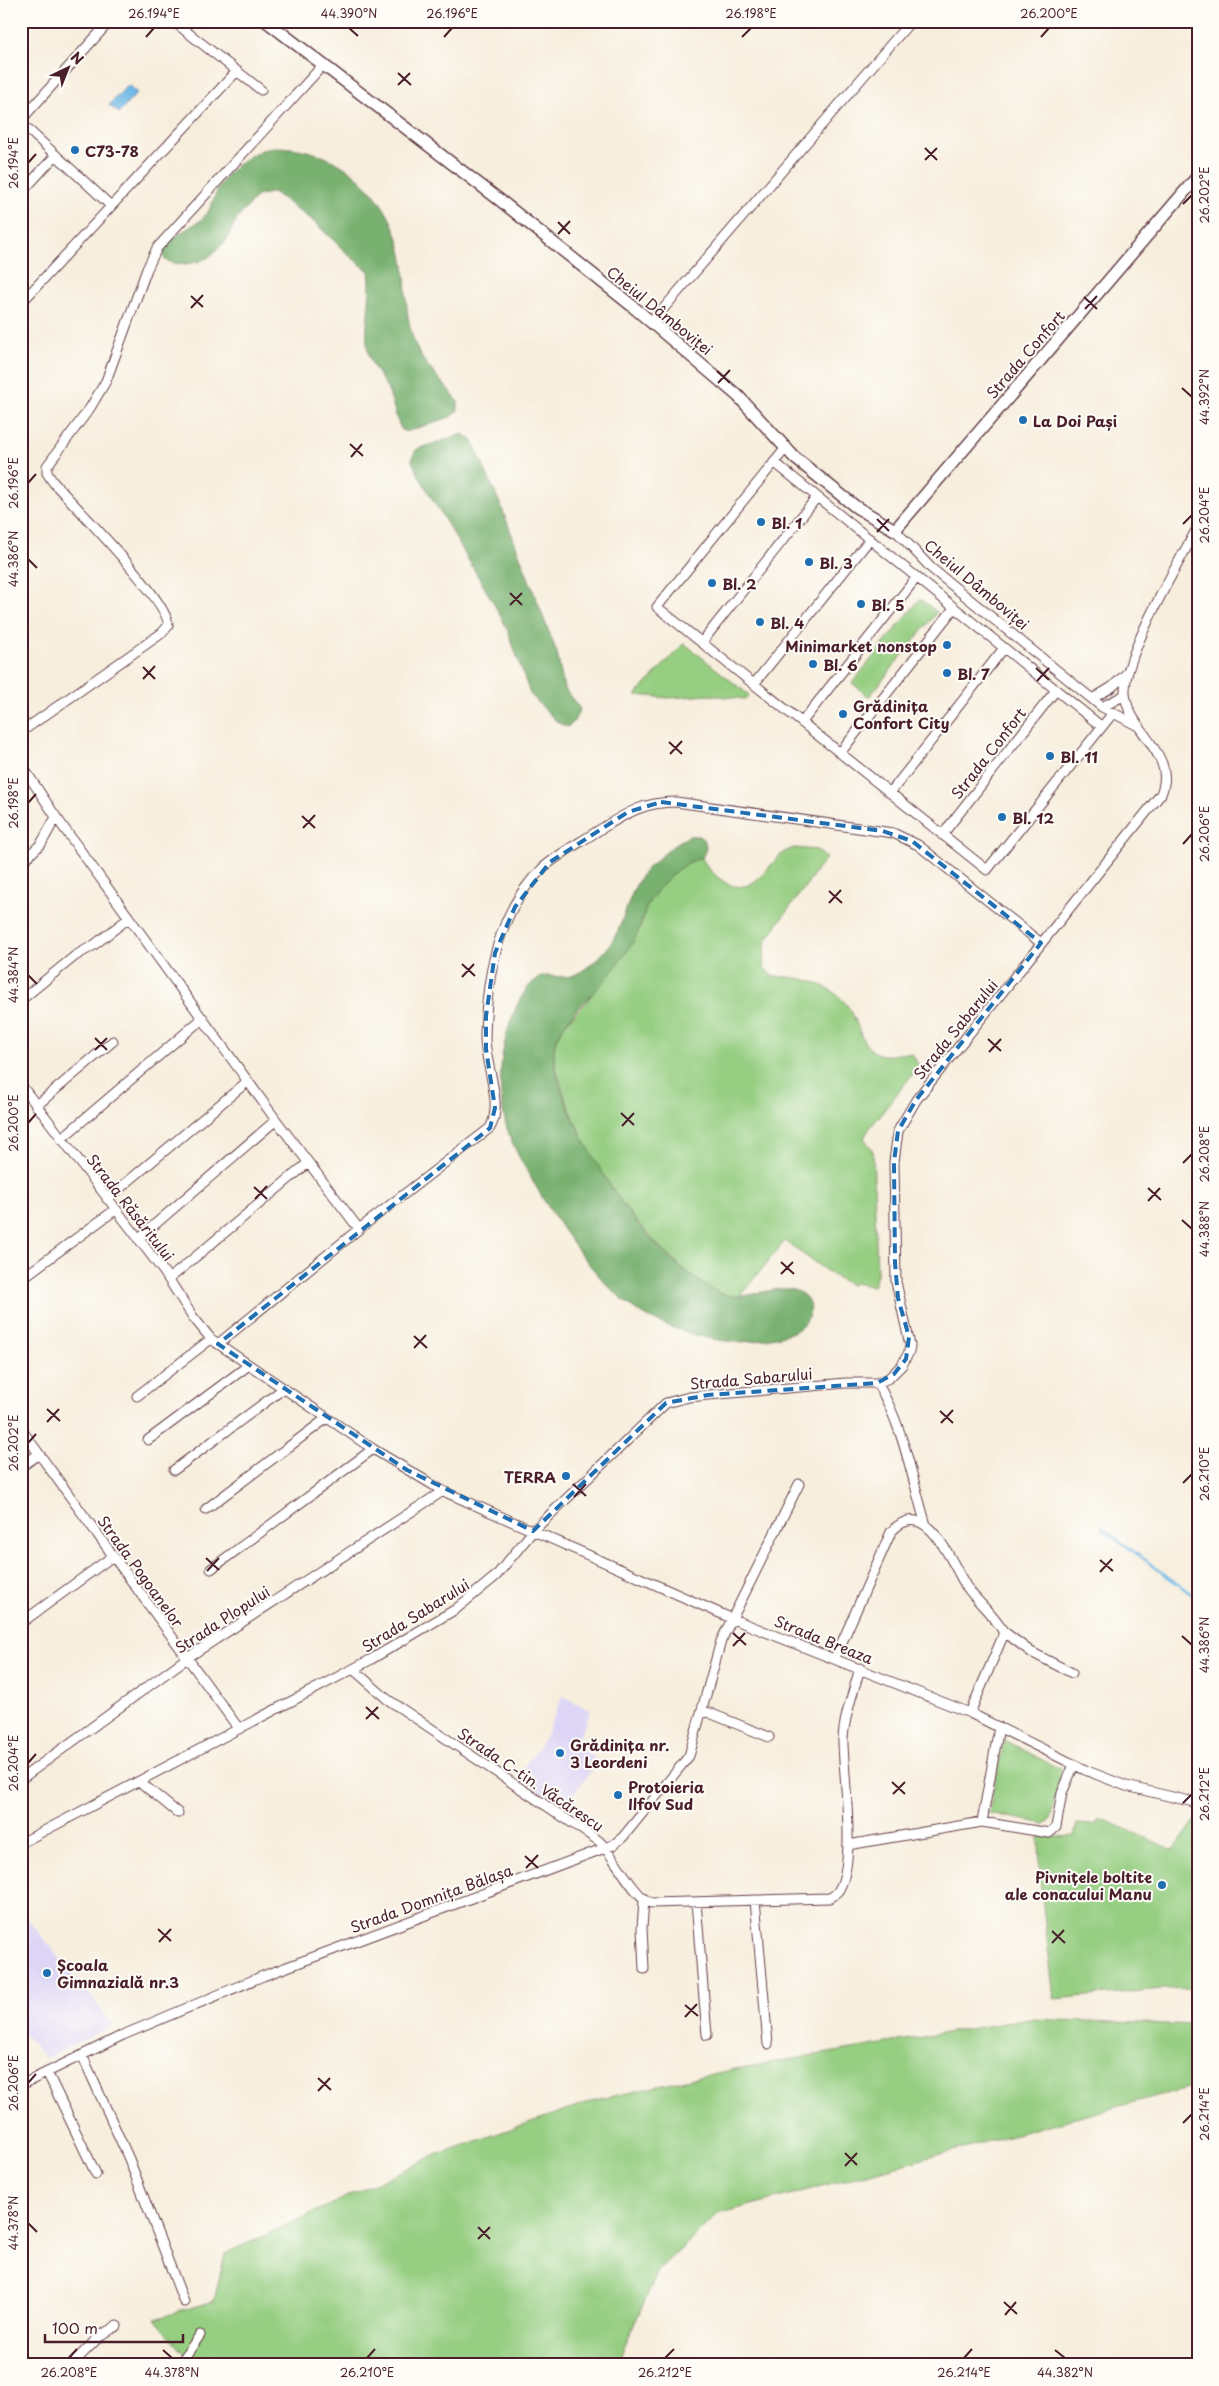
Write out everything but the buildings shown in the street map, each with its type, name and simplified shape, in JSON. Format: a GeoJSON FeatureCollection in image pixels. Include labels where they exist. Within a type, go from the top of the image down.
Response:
{"type":"FeatureCollection","features":[{"type":"Feature","properties":{"kind":"street"},"geometry":{"type":"LineString","coordinates":[[110,21],[21,121],[111,206]]}},
{"type":"Feature","properties":{"kind":"street"},"geometry":{"type":"LineString","coordinates":[[173,21],[261,90]]}},
{"type":"Feature","properties":{"kind":"street","name":"Cheiul Dâmboviței"},"geometry":{"type":"LineString","coordinates":[[266,21],[501,201],[652,322],[738,396],[785,448],[842,496],[895,530],[925,561],[960,591],[1102,707],[1140,727]]}},
{"type":"Feature","properties":{"kind":"street"},"geometry":{"type":"LineString","coordinates":[[652,322],[911,21]]}},
{"type":"Feature","properties":{"kind":"street"},"geometry":{"type":"LineString","coordinates":[[21,732],[162,633],[168,626],[168,618],[152,592],[53,482],[47,473],[47,466],[90,408],[106,381],[147,269],[157,248],[324,65]]}},
{"type":"Feature","properties":{"kind":"street"},"geometry":{"type":"LineString","coordinates":[[21,304],[237,71]]}},
{"type":"Feature","properties":{"kind":"street"},"geometry":{"type":"LineString","coordinates":[[21,193],[56,155]]}},
{"type":"Feature","properties":{"kind":"street","name":"Strada Confort"},"geometry":{"type":"LineString","coordinates":[[895,530],[1198,176]]}},
{"type":"Feature","properties":{"kind":"street"},"geometry":{"type":"LineString","coordinates":[[785,448],[657,606],[987,870],[1112,713]]}},
{"type":"Feature","properties":{"kind":"street"},"geometry":{"type":"LineString","coordinates":[[774,462],[1102,727]]}},
{"type":"Feature","properties":{"kind":"street"},"geometry":{"type":"LineString","coordinates":[[702,642],[817,497]]}},
{"type":"Feature","properties":{"kind":"street"},"geometry":{"type":"LineString","coordinates":[[1102,707],[1125,695],[1128,672],[1155,608],[1198,527]]}},
{"type":"Feature","properties":{"kind":"street"},"geometry":{"type":"LineString","coordinates":[[754,684],[870,539]]}},
{"type":"Feature","properties":{"kind":"street"},"geometry":{"type":"LineString","coordinates":[[802,722],[917,577]]}},
{"type":"Feature","properties":{"kind":"street"},"geometry":{"type":"LineString","coordinates":[[840,753],[952,606],[960,591]]}},
{"type":"Feature","properties":{"kind":"street"},"geometry":{"type":"LineString","coordinates":[[890,793],[1004,648]]}},
{"type":"Feature","properties":{"kind":"street"},"geometry":{"type":"LineString","coordinates":[[1092,699],[1106,691],[1128,672]]}},
{"type":"Feature","properties":{"kind":"street","name":"Strada Confort"},"geometry":{"type":"LineString","coordinates":[[942,835],[1056,690]]}},
{"type":"Feature","properties":{"kind":"street","name":"Strada Sabarului"},"geometry":{"type":"LineString","coordinates":[[21,1843],[353,1669],[437,1621],[477,1593],[504,1568],[533,1531],[666,1403],[676,1399],[708,1395],[846,1383],[878,1383],[889,1378],[902,1365],[910,1345],[896,1282],[894,1162],[898,1130],[916,1100],[1161,794],[1164,783],[1163,767],[1157,753],[1128,707],[1125,695]]}},
{"type":"Feature","properties":{"kind":"street"},"geometry":{"type":"LineString","coordinates":[[21,764],[56,817],[129,918],[276,1120],[359,1229]]}},
{"type":"Feature","properties":{"kind":"street"},"geometry":{"type":"LineString","coordinates":[[136,1396],[214,1341],[490,1128],[496,1108],[486,1049],[487,1000],[495,953],[508,918],[532,881],[550,862],[638,807],[661,802],[676,802],[893,833],[918,845],[1041,943]]}},
{"type":"Feature","properties":{"kind":"street"},"geometry":{"type":"LineString","coordinates":[[21,863],[41,844],[56,817]]}},
{"type":"Feature","properties":{"kind":"street"},"geometry":{"type":"LineString","coordinates":[[21,1000],[75,956],[94,946],[129,918]]}},
{"type":"Feature","properties":{"kind":"street"},"geometry":{"type":"LineString","coordinates":[[61,1139],[203,1018]]}},
{"type":"Feature","properties":{"kind":"street"},"geometry":{"type":"LineString","coordinates":[[36,1106],[113,1040]]}},
{"type":"Feature","properties":{"kind":"street"},"geometry":{"type":"LineString","coordinates":[[107,1199],[248,1081]]}},
{"type":"Feature","properties":{"kind":"street","name":"Strada Răsăritului"},"geometry":{"type":"LineString","coordinates":[[21,1085],[169,1279],[193,1317],[214,1341],[373,1449],[443,1491]]}},
{"type":"Feature","properties":{"kind":"street"},"geometry":{"type":"LineString","coordinates":[[138,1239],[276,1120]]}},
{"type":"Feature","properties":{"kind":"street"},"geometry":{"type":"LineString","coordinates":[[169,1279],[308,1163]]}},
{"type":"Feature","properties":{"kind":"street"},"geometry":{"type":"LineString","coordinates":[[21,1279],[115,1210]]}},
{"type":"Feature","properties":{"kind":"street"},"geometry":{"type":"LineString","coordinates":[[148,1440],[249,1365]]}},
{"type":"Feature","properties":{"kind":"street"},"geometry":{"type":"LineString","coordinates":[[878,1383],[900,1433],[926,1525]]}},
{"type":"Feature","properties":{"kind":"street"},"geometry":{"type":"LineString","coordinates":[[174,1470],[283,1389]]}},
{"type":"Feature","properties":{"kind":"street"},"geometry":{"type":"LineString","coordinates":[[206,1509],[327,1418]]}},
{"type":"Feature","properties":{"kind":"street","name":"Strada Pogoanelor"},"geometry":{"type":"LineString","coordinates":[[21,1429],[239,1729]]}},
{"type":"Feature","properties":{"kind":"street"},"geometry":{"type":"LineString","coordinates":[[211,1569],[373,1449]]}},
{"type":"Feature","properties":{"kind":"street"},"geometry":{"type":"LineString","coordinates":[[21,1467],[39,1454]]}},
{"type":"Feature","properties":{"kind":"street","name":"Strada Domnița Bălașa"},"geometry":{"type":"LineString","coordinates":[[21,2085],[178,2012],[315,1956],[607,1848],[623,1837],[684,1764],[693,1744],[719,1646],[799,1484]]}},
{"type":"Feature","properties":{"kind":"street","name":"Strada Breaza"},"geometry":{"type":"LineString","coordinates":[[443,1491],[734,1619],[970,1713],[1074,1765],[1126,1786],[1198,1803]]}},
{"type":"Feature","properties":{"kind":"street","name":"Strada Plopului"},"geometry":{"type":"LineString","coordinates":[[21,1779],[186,1658],[443,1491]]}},
{"type":"Feature","properties":{"kind":"street"},"geometry":{"type":"LineString","coordinates":[[835,1658],[892,1532],[897,1526],[909,1521],[926,1525],[936,1534],[966,1586],[1003,1631],[1031,1652],[1072,1673]]}},
{"type":"Feature","properties":{"kind":"street"},"geometry":{"type":"LineString","coordinates":[[21,1623],[113,1556]]}},
{"type":"Feature","properties":{"kind":"street"},"geometry":{"type":"LineString","coordinates":[[970,1713],[1003,1636],[1003,1631]]}},
{"type":"Feature","properties":{"kind":"street"},"geometry":{"type":"LineString","coordinates":[[644,1969],[642,1928],[644,1900],[652,1904],[833,1897],[842,1885],[848,1845],[847,1779],[843,1739],[860,1668]]}},
{"type":"Feature","properties":{"kind":"street","name":"Strada C-tin. Văcărescu"},"geometry":{"type":"LineString","coordinates":[[353,1669],[387,1699],[567,1818],[607,1848],[644,1900]]}},
{"type":"Feature","properties":{"kind":"street"},"geometry":{"type":"LineString","coordinates":[[702,1710],[769,1737]]}},
{"type":"Feature","properties":{"kind":"street"},"geometry":{"type":"LineString","coordinates":[[982,1822],[999,1727]]}},
{"type":"Feature","properties":{"kind":"street"},"geometry":{"type":"LineString","coordinates":[[848,1845],[982,1822],[1038,1833],[1052,1832],[1056,1827],[1062,1793],[1074,1765]]}},
{"type":"Feature","properties":{"kind":"street"},"geometry":{"type":"LineString","coordinates":[[140,1782],[178,1813]]}},
{"type":"Feature","properties":{"kind":"street"},"geometry":{"type":"LineString","coordinates":[[755,1900],[768,2044]]}},
{"type":"Feature","properties":{"kind":"street"},"geometry":{"type":"LineString","coordinates":[[696,1902],[707,2035]]}},
{"type":"Feature","properties":{"kind":"street"},"geometry":{"type":"LineString","coordinates":[[82,2055],[126,2150],[184,2302]]}},
{"type":"Feature","properties":{"kind":"street"},"geometry":{"type":"LineString","coordinates":[[47,2072],[96,2174]]}},
{"type":"Feature","properties":{"kind":"street"},"geometry":{"type":"LineString","coordinates":[[70,2365],[101,2335],[117,2326]]}},
{"type":"Feature","properties":{"kind":"street"},"geometry":{"type":"LineString","coordinates":[[179,2365],[200,2335]]}},
{"type":"Feature","properties":{"kind":"highlighted area"},"geometry":{"type":"Polygon","coordinates":[[[661,802],[883,831],[912,841],[1041,943],[916,1100],[898,1131],[894,1162],[895,1263],[898,1298],[909,1337],[906,1359],[894,1374],[877,1383],[708,1395],[666,1403],[533,1531],[407,1470],[218,1344],[490,1128],[495,1108],[486,1049],[486,1016],[495,953],[515,907],[550,862],[628,812],[661,802]]]}},
{"type":"Feature","properties":{"kind":"shaded area","name":"Grădinița nr. 3 Leordeni"},"geometry":{"type":"Polygon","coordinates":[[[563,1696],[591,1711],[575,1745],[598,1761],[564,1808],[518,1776],[544,1739],[563,1696]]]}},
{"type":"Feature","properties":{"kind":"shaded area","name":"Școala Gimnazială nr.3"},"geometry":{"type":"Polygon","coordinates":[[[26,1917],[114,2025],[46,2058],[21,2031],[21,1921],[26,1917]]]}},
{"type":"Feature","properties":{"kind":"green space"},"geometry":{"type":"Polygon","coordinates":[[[274,147],[299,149],[322,156],[343,166],[362,181],[377,198],[390,218],[399,241],[404,266],[408,315],[415,344],[429,367],[458,402],[458,410],[453,416],[406,432],[402,430],[389,393],[369,356],[367,324],[370,292],[369,271],[351,257],[314,222],[275,193],[257,196],[237,219],[226,241],[209,257],[198,262],[185,264],[165,260],[163,253],[165,247],[176,236],[206,215],[219,187],[229,173],[250,156],[274,147]]]}},
{"type":"Feature","properties":{"kind":"green space"},"geometry":{"type":"Polygon","coordinates":[[[463,434],[472,440],[501,506],[557,653],[564,688],[580,709],[573,723],[567,727],[557,722],[530,694],[508,631],[412,461],[417,449],[463,434]]]}},
{"type":"Feature","properties":{"kind":"green space"},"geometry":{"type":"Polygon","coordinates":[[[920,599],[937,612],[869,697],[852,683],[920,599]]]}},
{"type":"Feature","properties":{"kind":"green space"},"geometry":{"type":"Polygon","coordinates":[[[685,644],[749,695],[745,699],[709,695],[668,698],[636,695],[685,644]]]}},
{"type":"Feature","properties":{"kind":"green space"},"geometry":{"type":"Polygon","coordinates":[[[690,836],[699,836],[705,841],[706,849],[702,858],[680,868],[662,885],[649,902],[635,939],[619,963],[560,1031],[554,1050],[555,1068],[569,1110],[604,1175],[634,1220],[673,1261],[688,1274],[704,1284],[718,1292],[731,1296],[786,1289],[794,1290],[806,1298],[810,1305],[810,1311],[802,1326],[782,1336],[753,1341],[736,1342],[704,1337],[659,1322],[632,1307],[602,1280],[563,1229],[522,1162],[506,1125],[501,1096],[501,1066],[506,1038],[517,1004],[528,987],[537,979],[543,977],[563,977],[576,974],[599,958],[612,941],[633,891],[644,872],[674,845],[690,836]]]}},
{"type":"Feature","properties":{"kind":"green space"},"geometry":{"type":"Polygon","coordinates":[[[794,848],[817,850],[826,858],[766,940],[763,966],[773,977],[807,980],[838,995],[846,1003],[862,1038],[872,1050],[882,1055],[912,1054],[918,1064],[916,1070],[864,1138],[873,1151],[877,1274],[874,1285],[855,1283],[851,1285],[832,1275],[785,1241],[739,1297],[731,1296],[702,1284],[689,1274],[643,1229],[608,1184],[580,1134],[569,1107],[557,1069],[554,1047],[555,1040],[562,1028],[586,1002],[636,935],[650,900],[666,880],[679,869],[694,860],[702,858],[709,869],[722,881],[736,886],[744,886],[759,878],[783,853],[794,848]]]}},
{"type":"Feature","properties":{"kind":"green space"},"geometry":{"type":"Polygon","coordinates":[[[1004,1740],[1062,1770],[1050,1820],[1045,1824],[989,1813],[1004,1740]]]}},
{"type":"Feature","properties":{"kind":"green space"},"geometry":{"type":"Polygon","coordinates":[[[1198,1817],[1198,1988],[1162,1989],[1054,1999],[1040,1880],[1039,1838],[1074,1836],[1077,1824],[1095,1825],[1100,1818],[1174,1850],[1198,1817]]]}},
{"type":"Feature","properties":{"kind":"green space"},"geometry":{"type":"Polygon","coordinates":[[[1028,2019],[1198,2025],[1198,2085],[718,2214],[658,2271],[616,2365],[194,2365],[155,2319],[214,2301],[225,2254],[438,2154],[595,2100],[740,2068],[1028,2019]]]}},
{"type":"Feature","properties":{"kind":"water"},"geometry":{"type":"Polygon","coordinates":[[[128,85],[137,93],[119,113],[109,105],[128,85]]]}},
{"type":"Feature","properties":{"kind":"waterway"},"geometry":{"type":"LineString","coordinates":[[1102,1528],[1198,1599]]}},
{"type":"Feature","properties":{"kind":"place","name":"C73-78"},"geometry":{"type":"Point","coordinates":[75,150]}},
{"type":"Feature","properties":{"kind":"place","name":"La Doi Pași"},"geometry":{"type":"Point","coordinates":[1023,420]}},
{"type":"Feature","properties":{"kind":"place","name":"Bl. 1"},"geometry":{"type":"Point","coordinates":[761,522]}},
{"type":"Feature","properties":{"kind":"place","name":"Bl. 3"},"geometry":{"type":"Point","coordinates":[809,562]}},
{"type":"Feature","properties":{"kind":"place","name":"Bl. 2"},"geometry":{"type":"Point","coordinates":[712,583]}},
{"type":"Feature","properties":{"kind":"place","name":"Bl. 5"},"geometry":{"type":"Point","coordinates":[861,604]}},
{"type":"Feature","properties":{"kind":"place","name":"Bl. 4"},"geometry":{"type":"Point","coordinates":[760,622]}},
{"type":"Feature","properties":{"kind":"place","name":"Minimarket nonstop"},"geometry":{"type":"Point","coordinates":[947,645]}},
{"type":"Feature","properties":{"kind":"place","name":"Bl. 6"},"geometry":{"type":"Point","coordinates":[813,664]}},
{"type":"Feature","properties":{"kind":"place","name":"Bl. 7"},"geometry":{"type":"Point","coordinates":[947,673]}},
{"type":"Feature","properties":{"kind":"place","name":"Grădinița Confort City"},"geometry":{"type":"Point","coordinates":[843,714]}},
{"type":"Feature","properties":{"kind":"place","name":"Bl. 11"},"geometry":{"type":"Point","coordinates":[1050,756]}},
{"type":"Feature","properties":{"kind":"place","name":"Bl. 12"},"geometry":{"type":"Point","coordinates":[1002,817]}},
{"type":"Feature","properties":{"kind":"place","name":"TERRA"},"geometry":{"type":"Point","coordinates":[566,1476]}},
{"type":"Feature","properties":{"kind":"place","name":"Grădinița nr. 3 Leordeni"},"geometry":{"type":"Point","coordinates":[560,1753]}},
{"type":"Feature","properties":{"kind":"place","name":"Protoieria Ilfov Sud"},"geometry":{"type":"Point","coordinates":[618,1795]}},
{"type":"Feature","properties":{"kind":"place","name":"Pivnițele boltite ale conacului Manu"},"geometry":{"type":"Point","coordinates":[1162,1885]}},
{"type":"Feature","properties":{"kind":"place","name":"Școala Gimnazială nr.3"},"geometry":{"type":"Point","coordinates":[47,1973]}}]}
